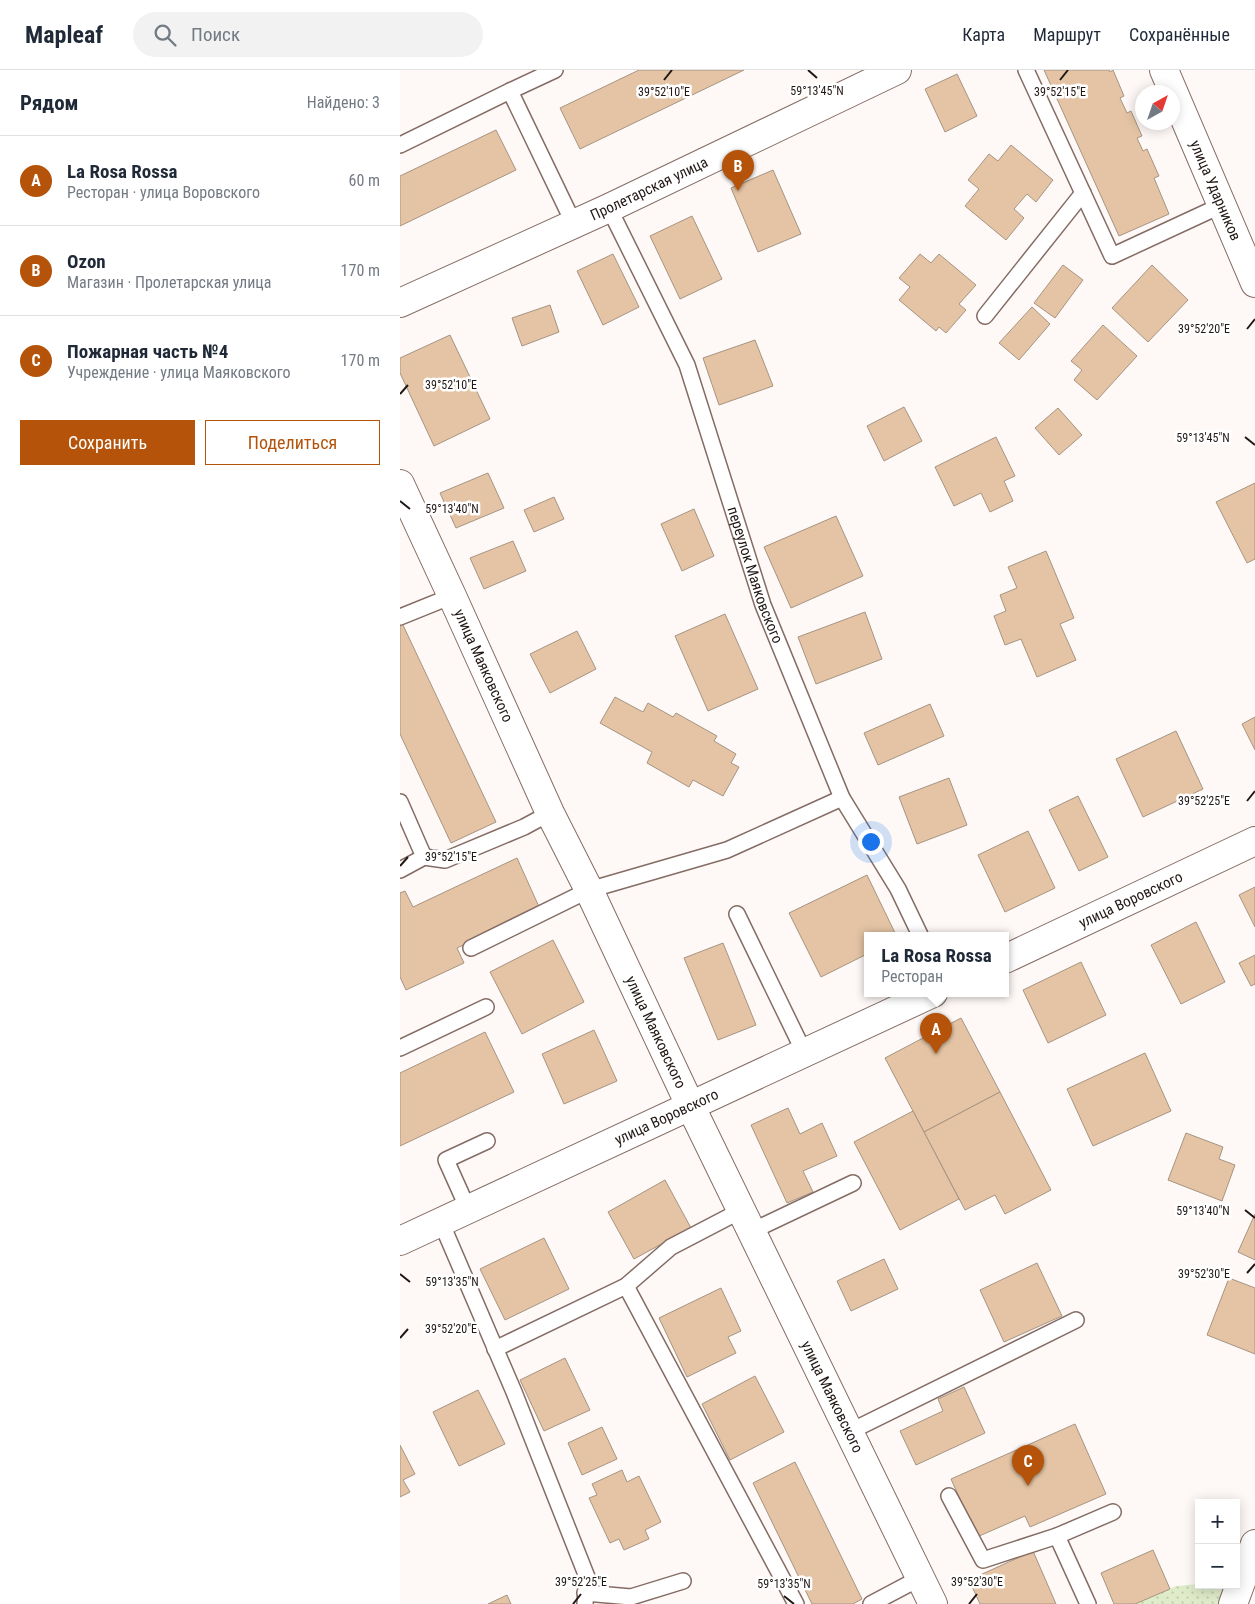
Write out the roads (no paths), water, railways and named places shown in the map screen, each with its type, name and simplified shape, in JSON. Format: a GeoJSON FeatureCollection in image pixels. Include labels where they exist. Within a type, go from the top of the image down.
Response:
{"type":"FeatureCollection","features":[{"type":"Feature","properties":{"kind":"street","name":"Пролетарская улица"},"geometry":{"type":"LineString","coordinates":[[400,303],[609,208],[897,70]]}},
{"type":"Feature","properties":{"kind":"street","name":"улица Ударников"},"geometry":{"type":"LineString","coordinates":[[1164,70],[1255,283]]}},
{"type":"Feature","properties":{"kind":"street","name":"улица Маяковского"},"geometry":{"type":"LineString","coordinates":[[400,484],[550,813],[589,890],[690,1105],[933,1604]]}},
{"type":"Feature","properties":{"kind":"street","name":"улица Воровского"},"geometry":{"type":"LineString","coordinates":[[1009,957],[1255,841]]}},
{"type":"Feature","properties":{"kind":"street","name":"улица Воровского"},"geometry":{"type":"LineString","coordinates":[[400,1241],[924,997]]}},
{"type":"Feature","properties":{"kind":"street"},"geometry":{"type":"LineString","coordinates":[[1233,1604],[1255,1544]]}},
{"type":"Feature","properties":{"kind":"lane"},"geometry":{"type":"LineString","coordinates":[[400,145],[555,70]]}},
{"type":"Feature","properties":{"kind":"lane"},"geometry":{"type":"LineString","coordinates":[[1026,70],[1112,256],[1222,205]]}},
{"type":"Feature","properties":{"kind":"lane"},"geometry":{"type":"LineString","coordinates":[[510,92],[574,224]]}},
{"type":"Feature","properties":{"kind":"lane"},"geometry":{"type":"LineString","coordinates":[[985,316],[1083,193]]}},
{"type":"Feature","properties":{"kind":"lane","name":"переулок Маяковского"},"geometry":{"type":"LineString","coordinates":[[609,208],[687,365],[763,605],[842,798],[898,889],[919,932]]}},
{"type":"Feature","properties":{"kind":"lane"},"geometry":{"type":"LineString","coordinates":[[400,617],[452,596]]}},
{"type":"Feature","properties":{"kind":"lane"},"geometry":{"type":"LineString","coordinates":[[471,948],[589,890],[727,850],[842,798]]}},
{"type":"Feature","properties":{"kind":"lane"},"geometry":{"type":"LineString","coordinates":[[400,802],[424,857]]}},
{"type":"Feature","properties":{"kind":"lane"},"geometry":{"type":"LineString","coordinates":[[400,870],[424,857],[445,860],[524,827],[550,813]]}},
{"type":"Feature","properties":{"kind":"lane"},"geometry":{"type":"LineString","coordinates":[[737,914],[804,1052]]}},
{"type":"Feature","properties":{"kind":"lane"},"geometry":{"type":"LineString","coordinates":[[400,1048],[486,1007]]}},
{"type":"Feature","properties":{"kind":"lane"},"geometry":{"type":"LineString","coordinates":[[468,1209],[446,1160],[487,1141]]}},
{"type":"Feature","properties":{"kind":"lane"},"geometry":{"type":"LineString","coordinates":[[495,1349],[626,1286],[671,1247],[853,1183]]}},
{"type":"Feature","properties":{"kind":"lane"},"geometry":{"type":"LineString","coordinates":[[441,1222],[495,1349],[587,1577],[585,1599],[631,1597],[682,1582]]}},
{"type":"Feature","properties":{"kind":"lane"},"geometry":{"type":"LineString","coordinates":[[626,1286],[796,1604]]}},
{"type":"Feature","properties":{"kind":"lane"},"geometry":{"type":"LineString","coordinates":[[849,1432],[1076,1320]]}},
{"type":"Feature","properties":{"kind":"lane"},"geometry":{"type":"LineString","coordinates":[[949,1496],[983,1560],[1057,1536],[1113,1512]]}},
{"type":"Feature","properties":{"kind":"lane"},"geometry":{"type":"LineString","coordinates":[[1057,1536],[1088,1604]]}},
{"type":"Feature","properties":{"kind":"lane"},"geometry":{"type":"LineString","coordinates":[[871,1604],[920,1578]]}},
{"type":"Feature","properties":{"kind":"place","name":"Ozon"},"geometry":{"type":"Point","coordinates":[738,191]}},
{"type":"Feature","properties":{"kind":"place","name":"La Rosa Rossa"},"geometry":{"type":"Point","coordinates":[936,1054]}},
{"type":"Feature","properties":{"kind":"place","name":"Пожарная часть №4"},"geometry":{"type":"Point","coordinates":[1028,1486]}}]}
